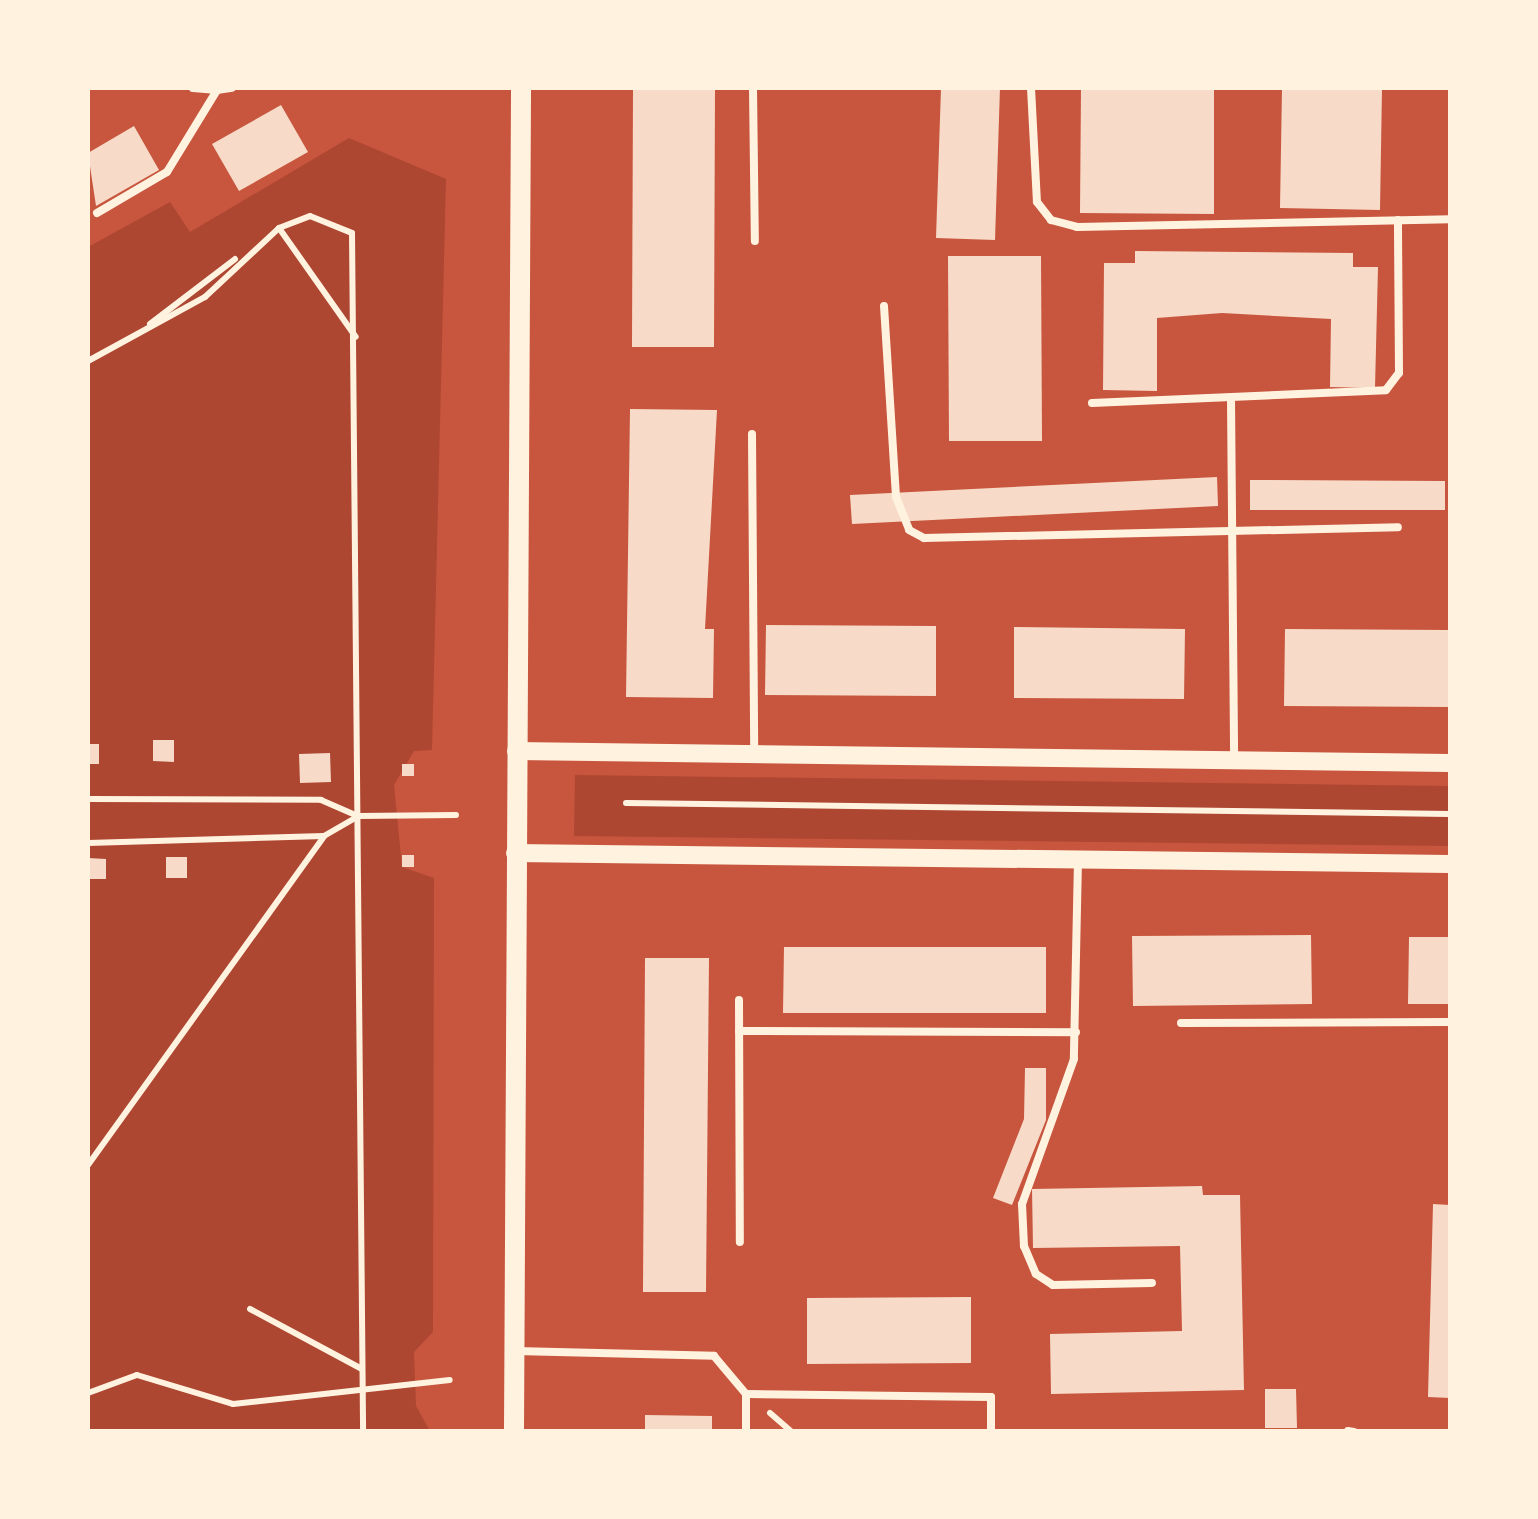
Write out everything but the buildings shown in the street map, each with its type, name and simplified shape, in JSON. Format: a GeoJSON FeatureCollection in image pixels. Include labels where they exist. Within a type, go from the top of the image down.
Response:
{"type":"FeatureCollection","features":[{"type":"Feature","properties":{"kind":"main road"},"geometry":{"type":"LineString","coordinates":[[514,1432],[521,88]]}},
{"type":"Feature","properties":{"kind":"street"},"geometry":{"type":"LineString","coordinates":[[516,751],[1450,763]]}},
{"type":"Feature","properties":{"kind":"street"},"geometry":{"type":"LineString","coordinates":[[515,853],[1450,864]]}},
{"type":"Feature","properties":{"kind":"lane"},"geometry":{"type":"LineString","coordinates":[[193,88],[232,88]]}},
{"type":"Feature","properties":{"kind":"lane"},"geometry":{"type":"LineString","coordinates":[[752,88],[755,241]]}},
{"type":"Feature","properties":{"kind":"lane"},"geometry":{"type":"LineString","coordinates":[[1031,88],[1037,202],[1051,220],[1077,227],[1450,219]]}},
{"type":"Feature","properties":{"kind":"lane"},"geometry":{"type":"LineString","coordinates":[[97,212],[168,172],[217,90]]}},
{"type":"Feature","properties":{"kind":"lane"},"geometry":{"type":"LineString","coordinates":[[1092,403],[1386,390],[1399,373],[1398,220]]}},
{"type":"Feature","properties":{"kind":"lane"},"geometry":{"type":"LineString","coordinates":[[884,306],[896,497],[909,530],[948,541],[1398,526]]}},
{"type":"Feature","properties":{"kind":"lane"},"geometry":{"type":"LineString","coordinates":[[1231,399],[1234,760]]}},
{"type":"Feature","properties":{"kind":"lane"},"geometry":{"type":"LineString","coordinates":[[752,434],[754,754]]}},
{"type":"Feature","properties":{"kind":"lane"},"geometry":{"type":"LineString","coordinates":[[1078,860],[1076,1032],[1066,1094],[1022,1204],[1024,1246],[1036,1274],[1053,1285],[1152,1283]]}},
{"type":"Feature","properties":{"kind":"lane"},"geometry":{"type":"LineString","coordinates":[[739,1000],[740,1242]]}},
{"type":"Feature","properties":{"kind":"lane"},"geometry":{"type":"LineString","coordinates":[[1181,1023],[1450,1022]]}},
{"type":"Feature","properties":{"kind":"lane"},"geometry":{"type":"LineString","coordinates":[[739,1031],[1076,1032]]}},
{"type":"Feature","properties":{"kind":"lane"},"geometry":{"type":"LineString","coordinates":[[515,1352],[714,1356],[746,1394],[746,1432]]}},
{"type":"Feature","properties":{"kind":"lane"},"geometry":{"type":"LineString","coordinates":[[746,1394],[990,1396],[991,1432]]}},
{"type":"Feature","properties":{"kind":"path"},"geometry":{"type":"LineString","coordinates":[[143,330],[279,228],[310,216],[352,232],[356,338],[362,1432]]}},
{"type":"Feature","properties":{"kind":"path"},"geometry":{"type":"LineString","coordinates":[[279,228],[356,338]]}},
{"type":"Feature","properties":{"kind":"path"},"geometry":{"type":"LineString","coordinates":[[88,361],[205,298],[240,255]]}},
{"type":"Feature","properties":{"kind":"path"},"geometry":{"type":"LineString","coordinates":[[88,799],[321,800],[358,816],[456,815]]}},
{"type":"Feature","properties":{"kind":"path"},"geometry":{"type":"LineString","coordinates":[[626,803],[1450,814]]}},
{"type":"Feature","properties":{"kind":"path"},"geometry":{"type":"LineString","coordinates":[[88,1165],[324,836],[358,816]]}},
{"type":"Feature","properties":{"kind":"path"},"geometry":{"type":"LineString","coordinates":[[88,843],[324,836]]}},
{"type":"Feature","properties":{"kind":"path"},"geometry":{"type":"LineString","coordinates":[[250,1309],[362,1369]]}},
{"type":"Feature","properties":{"kind":"path"},"geometry":{"type":"LineString","coordinates":[[88,1393],[136,1375],[233,1404],[361,1397],[415,1379],[450,1380]]}},
{"type":"Feature","properties":{"kind":"shaded area"},"geometry":{"type":"Polygon","coordinates":[[[349,138],[446,179],[432,750],[414,751],[394,785],[402,867],[434,878],[433,1332],[414,1352],[416,1406],[430,1431],[88,1432],[88,247],[170,202],[190,232],[349,138]]]}},
{"type":"Feature","properties":{"kind":"shaded area"},"geometry":{"type":"Polygon","coordinates":[[[575,775],[1450,786],[1450,846],[574,836],[575,775]]]}}]}
